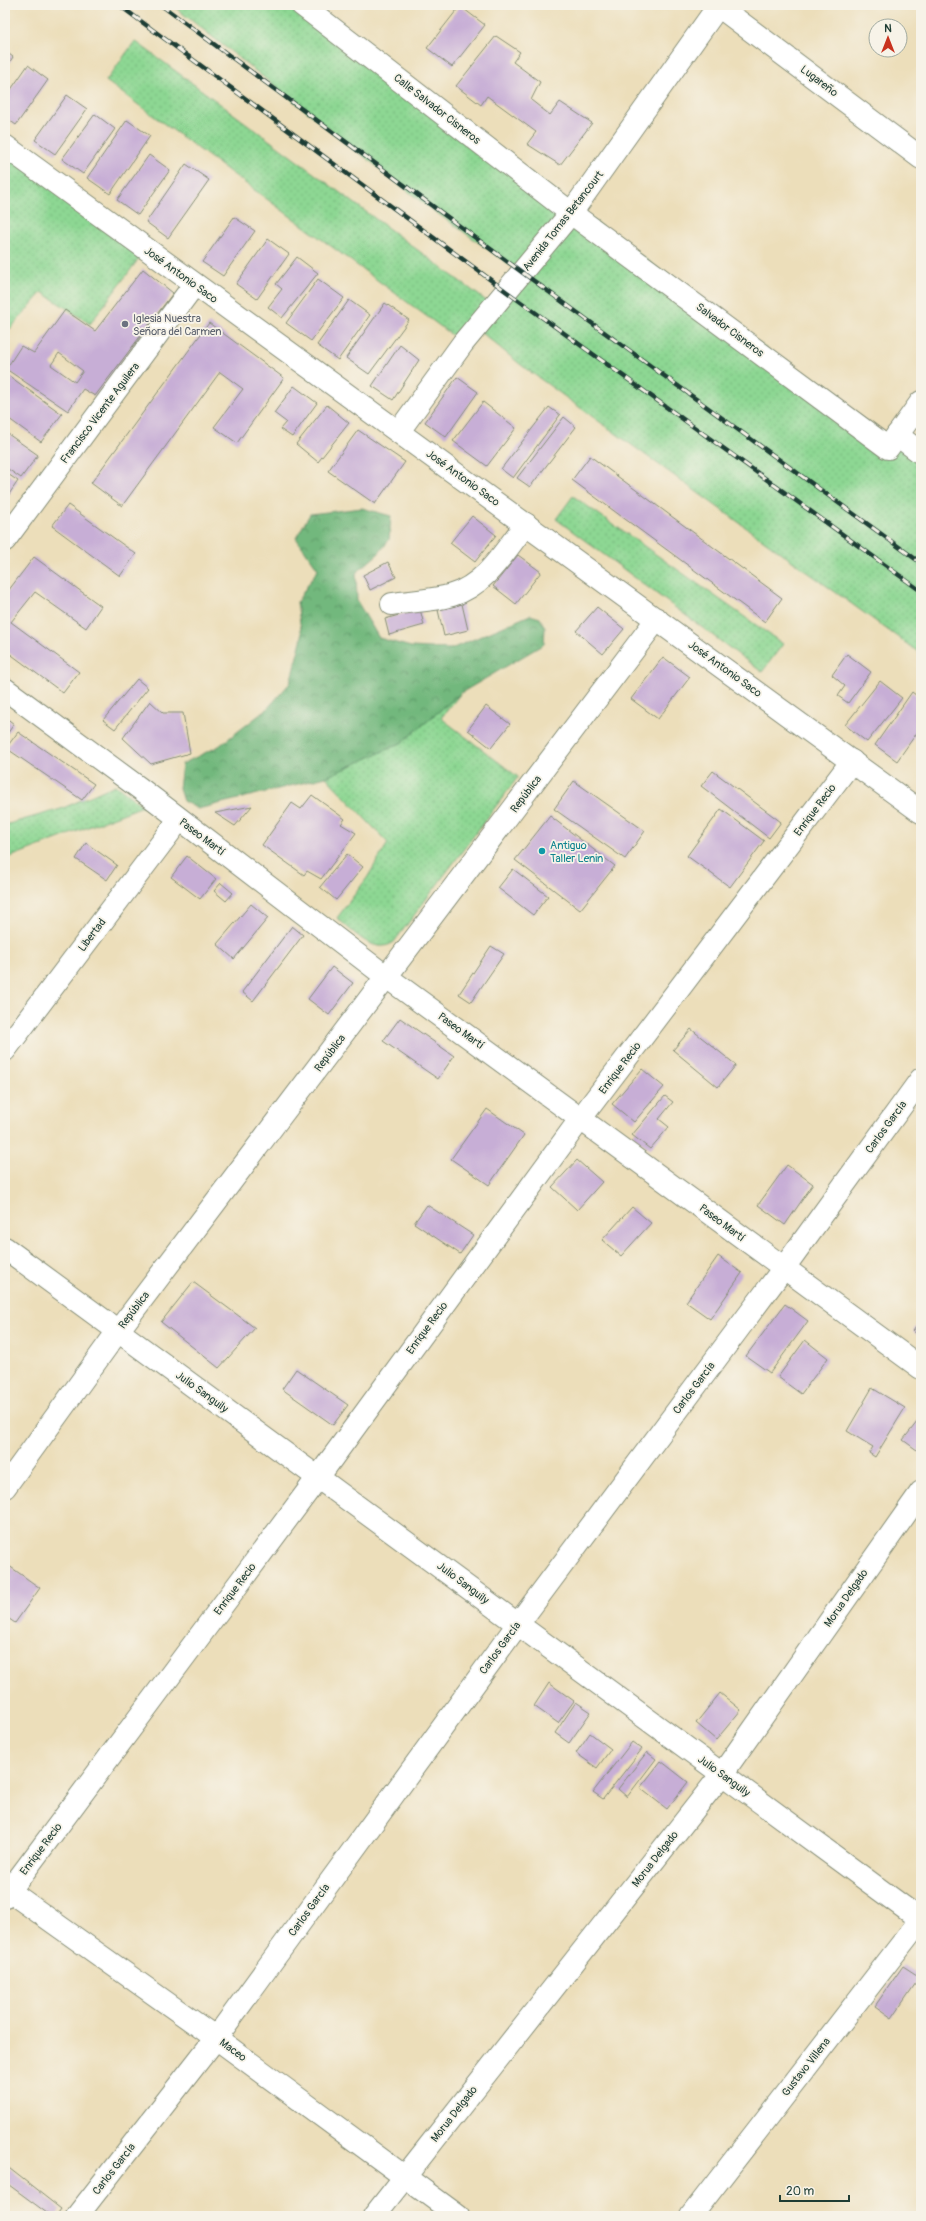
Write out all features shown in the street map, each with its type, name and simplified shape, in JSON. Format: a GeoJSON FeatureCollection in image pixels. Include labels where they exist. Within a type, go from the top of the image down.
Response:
{"type":"FeatureCollection","features":[{"type":"Feature","properties":{"kind":"street","name":"Calle Salvador Cisneros"},"geometry":{"type":"LineString","coordinates":[[302,5],[571,213]]}},
{"type":"Feature","properties":{"kind":"street","name":"Avenida Tomas Betancourt"},"geometry":{"type":"LineString","coordinates":[[399,431],[463,343],[571,213],[718,5]]}},
{"type":"Feature","properties":{"kind":"street","name":"Lugareño"},"geometry":{"type":"LineString","coordinates":[[718,5],[921,158]]}},
{"type":"Feature","properties":{"kind":"street","name":"José Antonio Saco"},"geometry":{"type":"LineString","coordinates":[[5,146],[194,285],[399,431],[921,812]]}},
{"type":"Feature","properties":{"kind":"street","name":"Salvador Cisneros"},"geometry":{"type":"LineString","coordinates":[[571,213],[893,441],[921,453]]}},
{"type":"Feature","properties":{"kind":"street","name":"Francisco Vicente Aguilera"},"geometry":{"type":"LineString","coordinates":[[5,540],[194,285]]}},
{"type":"Feature","properties":{"kind":"street"},"geometry":{"type":"LineString","coordinates":[[893,441],[921,402]]}},
{"type":"Feature","properties":{"kind":"street"},"geometry":{"type":"LineString","coordinates":[[392,604],[452,595],[472,585],[485,575],[526,524]]}},
{"type":"Feature","properties":{"kind":"street","name":"República"},"geometry":{"type":"LineString","coordinates":[[5,1487],[118,1331],[388,978],[657,619]]}},
{"type":"Feature","properties":{"kind":"street","name":"Paseo Martí"},"geometry":{"type":"LineString","coordinates":[[5,689],[388,978],[581,1118],[783,1269],[921,1368]]}},
{"type":"Feature","properties":{"kind":"street","name":"Enrique Recio"},"geometry":{"type":"LineString","coordinates":[[6,1892],[319,1476],[581,1118],[852,761]]}},
{"type":"Feature","properties":{"kind":"street","name":"Libertad"},"geometry":{"type":"LineString","coordinates":[[5,1050],[180,820]]}},
{"type":"Feature","properties":{"kind":"street","name":"Carlos García"},"geometry":{"type":"LineString","coordinates":[[77,2216],[216,2038],[518,1624],[783,1269],[921,1079]]}},
{"type":"Feature","properties":{"kind":"street","name":"Julio Sanguily"},"geometry":{"type":"LineString","coordinates":[[5,1248],[319,1476],[518,1624],[921,1919]]}},
{"type":"Feature","properties":{"kind":"street","name":"Morua Delgado"},"geometry":{"type":"LineString","coordinates":[[374,2216],[722,1774],[921,1492]]}},
{"type":"Feature","properties":{"kind":"street","name":"Maceo"},"geometry":{"type":"LineString","coordinates":[[6,1892],[216,2038],[458,2216]]}},
{"type":"Feature","properties":{"kind":"street","name":"Gustavo Villena"},"geometry":{"type":"LineString","coordinates":[[691,2216],[921,1919]]}},
{"type":"Feature","properties":{"kind":"green space"},"geometry":{"type":"Polygon","coordinates":[[[172,5],[302,5],[921,463],[921,654],[521,365],[476,328],[463,343],[106,81],[135,41],[492,305],[522,273],[427,206],[172,5]]]}},
{"type":"Feature","properties":{"kind":"green space"},"geometry":{"type":"Polygon","coordinates":[[[5,146],[146,249],[90,324],[42,292],[10,329],[5,326],[5,146]]]}},
{"type":"Feature","properties":{"kind":"green space"},"geometry":{"type":"Polygon","coordinates":[[[573,496],[783,644],[762,672],[556,519],[573,496]]]}},
{"type":"Feature","properties":{"kind":"green space"},"geometry":{"type":"Polygon","coordinates":[[[362,508],[391,516],[389,540],[379,553],[356,573],[357,601],[379,638],[411,647],[451,649],[530,615],[540,618],[545,628],[544,644],[461,693],[401,743],[326,777],[198,809],[183,801],[179,789],[182,764],[219,746],[267,709],[290,683],[302,637],[297,602],[318,569],[296,538],[310,514],[362,508]]]}},
{"type":"Feature","properties":{"kind":"green space"},"geometry":{"type":"Polygon","coordinates":[[[461,693],[441,718],[518,777],[394,942],[386,946],[371,944],[357,935],[337,918],[367,878],[388,843],[326,777],[401,743],[461,693]]]}},
{"type":"Feature","properties":{"kind":"green space"},"geometry":{"type":"Polygon","coordinates":[[[115,785],[143,806],[5,859],[5,825],[61,809],[115,785]]]}},
{"type":"Feature","properties":{"kind":"building"},"geometry":{"type":"Polygon","coordinates":[[[460,6],[485,25],[452,67],[427,48],[460,6]]]}},
{"type":"Feature","properties":{"kind":"building"},"geometry":{"type":"Polygon","coordinates":[[[496,36],[520,52],[513,62],[540,82],[531,100],[550,115],[560,102],[592,123],[560,165],[527,144],[536,132],[487,96],[481,105],[456,86],[496,36]]]}},
{"type":"Feature","properties":{"kind":"building"},"geometry":{"type":"Polygon","coordinates":[[[5,51],[13,57],[5,69],[5,51]]]}},
{"type":"Feature","properties":{"kind":"building"},"geometry":{"type":"Polygon","coordinates":[[[28,65],[48,80],[16,125],[5,117],[5,98],[28,65]]]}},
{"type":"Feature","properties":{"kind":"building"},"geometry":{"type":"Polygon","coordinates":[[[67,95],[87,109],[55,154],[35,140],[67,95]]]}},
{"type":"Feature","properties":{"kind":"building"},"geometry":{"type":"Polygon","coordinates":[[[95,114],[115,129],[83,174],[62,159],[95,114]]]}},
{"type":"Feature","properties":{"kind":"building"},"geometry":{"type":"Polygon","coordinates":[[[127,120],[150,136],[110,194],[87,178],[127,120]]]}},
{"type":"Feature","properties":{"kind":"building"},"geometry":{"type":"Polygon","coordinates":[[[149,155],[170,170],[138,215],[117,200],[149,155]]]}},
{"type":"Feature","properties":{"kind":"building"},"geometry":{"type":"Polygon","coordinates":[[[186,164],[209,180],[168,238],[146,222],[186,164]]]}},
{"type":"Feature","properties":{"kind":"building"},"geometry":{"type":"Polygon","coordinates":[[[234,217],[255,231],[223,276],[202,262],[234,217]]]}},
{"type":"Feature","properties":{"kind":"building"},"geometry":{"type":"Polygon","coordinates":[[[268,239],[289,254],[257,299],[236,284],[268,239]]]}},
{"type":"Feature","properties":{"kind":"building"},"geometry":{"type":"Polygon","coordinates":[[[297,257],[318,273],[282,318],[268,307],[282,289],[276,284],[297,257]]]}},
{"type":"Feature","properties":{"kind":"building"},"geometry":{"type":"Polygon","coordinates":[[[143,269],[173,293],[95,396],[83,389],[68,411],[6,369],[21,346],[34,353],[65,310],[95,331],[143,269]],[[59,353],[51,365],[75,382],[83,371],[59,353]]]}},
{"type":"Feature","properties":{"kind":"building"},"geometry":{"type":"Polygon","coordinates":[[[318,279],[344,298],[311,341],[286,323],[318,279]]]}},
{"type":"Feature","properties":{"kind":"building"},"geometry":{"type":"Polygon","coordinates":[[[349,300],[370,315],[338,360],[317,345],[349,300]]]}},
{"type":"Feature","properties":{"kind":"building"},"geometry":{"type":"Polygon","coordinates":[[[385,303],[409,320],[369,374],[346,358],[385,303]]]}},
{"type":"Feature","properties":{"kind":"building"},"geometry":{"type":"Polygon","coordinates":[[[209,323],[284,378],[237,443],[214,427],[243,389],[220,372],[122,506],[91,483],[209,323]]]}},
{"type":"Feature","properties":{"kind":"building"},"geometry":{"type":"Polygon","coordinates":[[[400,345],[419,360],[393,400],[372,386],[400,345]]]}},
{"type":"Feature","properties":{"kind":"building"},"geometry":{"type":"Polygon","coordinates":[[[5,373],[62,414],[41,442],[5,416],[5,373]]]}},
{"type":"Feature","properties":{"kind":"building"},"geometry":{"type":"Polygon","coordinates":[[[457,377],[478,392],[446,437],[425,422],[457,377]]]}},
{"type":"Feature","properties":{"kind":"building"},"geometry":{"type":"Polygon","coordinates":[[[294,386],[317,403],[292,437],[280,429],[286,422],[274,413],[294,386]]]}},
{"type":"Feature","properties":{"kind":"building"},"geometry":{"type":"Polygon","coordinates":[[[483,402],[516,428],[487,466],[453,441],[483,402]]]}},
{"type":"Feature","properties":{"kind":"building"},"geometry":{"type":"Polygon","coordinates":[[[327,405],[349,423],[318,462],[296,444],[327,405]]]}},
{"type":"Feature","properties":{"kind":"building"},"geometry":{"type":"Polygon","coordinates":[[[549,407],[560,415],[513,478],[501,469],[549,407]]]}},
{"type":"Feature","properties":{"kind":"building"},"geometry":{"type":"Polygon","coordinates":[[[564,417],[576,427],[530,487],[517,478],[564,417]]]}},
{"type":"Feature","properties":{"kind":"building"},"geometry":{"type":"Polygon","coordinates":[[[358,430],[405,462],[375,504],[328,471],[358,430]]]}},
{"type":"Feature","properties":{"kind":"building"},"geometry":{"type":"Polygon","coordinates":[[[5,432],[38,455],[21,478],[5,467],[5,432]]]}},
{"type":"Feature","properties":{"kind":"building"},"geometry":{"type":"Polygon","coordinates":[[[590,456],[782,598],[765,622],[572,480],[590,456]]]}},
{"type":"Feature","properties":{"kind":"building"},"geometry":{"type":"Polygon","coordinates":[[[5,472],[18,481],[5,500],[5,472]]]}},
{"type":"Feature","properties":{"kind":"building"},"geometry":{"type":"Polygon","coordinates":[[[68,505],[136,554],[120,576],[52,526],[68,505]]]}},
{"type":"Feature","properties":{"kind":"building"},"geometry":{"type":"Polygon","coordinates":[[[472,516],[496,535],[475,562],[450,543],[472,516]]]}},
{"type":"Feature","properties":{"kind":"building"},"geometry":{"type":"Polygon","coordinates":[[[518,555],[541,572],[516,604],[493,586],[518,555]]]}},
{"type":"Feature","properties":{"kind":"building"},"geometry":{"type":"Polygon","coordinates":[[[34,557],[101,606],[86,628],[35,592],[11,622],[79,672],[63,693],[5,650],[5,595],[34,557]]]}},
{"type":"Feature","properties":{"kind":"building"},"geometry":{"type":"Polygon","coordinates":[[[388,562],[396,577],[370,590],[363,575],[388,562]]]}},
{"type":"Feature","properties":{"kind":"building"},"geometry":{"type":"Polygon","coordinates":[[[462,604],[468,630],[444,636],[438,610],[462,604]]]}},
{"type":"Feature","properties":{"kind":"building"},"geometry":{"type":"Polygon","coordinates":[[[597,607],[624,629],[603,654],[576,631],[597,607]]]}},
{"type":"Feature","properties":{"kind":"building"},"geometry":{"type":"Polygon","coordinates":[[[420,609],[424,625],[389,635],[385,619],[420,609]]]}},
{"type":"Feature","properties":{"kind":"building"},"geometry":{"type":"Polygon","coordinates":[[[847,654],[871,672],[848,703],[838,696],[845,686],[832,675],[847,654]]]}},
{"type":"Feature","properties":{"kind":"building"},"geometry":{"type":"Polygon","coordinates":[[[663,657],[690,677],[658,719],[631,699],[663,657]]]}},
{"type":"Feature","properties":{"kind":"building"},"geometry":{"type":"Polygon","coordinates":[[[137,679],[148,688],[115,729],[103,720],[137,679]]]}},
{"type":"Feature","properties":{"kind":"building"},"geometry":{"type":"Polygon","coordinates":[[[880,681],[902,698],[867,742],[845,725],[880,681]]]}},
{"type":"Feature","properties":{"kind":"building"},"geometry":{"type":"Polygon","coordinates":[[[912,692],[921,699],[921,727],[897,761],[875,745],[912,692]]]}},
{"type":"Feature","properties":{"kind":"building"},"geometry":{"type":"Polygon","coordinates":[[[150,701],[163,713],[183,713],[190,753],[151,764],[123,738],[150,701]]]}},
{"type":"Feature","properties":{"kind":"building"},"geometry":{"type":"Polygon","coordinates":[[[486,706],[510,724],[491,748],[468,730],[486,706]]]}},
{"type":"Feature","properties":{"kind":"building"},"geometry":{"type":"Polygon","coordinates":[[[5,717],[14,724],[5,737],[5,717]]]}},
{"type":"Feature","properties":{"kind":"building"},"geometry":{"type":"Polygon","coordinates":[[[18,732],[94,784],[82,800],[6,748],[18,732]]]}},
{"type":"Feature","properties":{"kind":"building"},"geometry":{"type":"Polygon","coordinates":[[[713,771],[781,822],[769,838],[701,786],[713,771]]]}},
{"type":"Feature","properties":{"kind":"building"},"geometry":{"type":"Polygon","coordinates":[[[574,781],[645,831],[625,859],[554,809],[574,781]]]}},
{"type":"Feature","properties":{"kind":"building"},"geometry":{"type":"Polygon","coordinates":[[[312,795],[345,819],[341,824],[356,833],[321,879],[307,871],[304,875],[262,845],[292,803],[301,809],[312,795]]]}},
{"type":"Feature","properties":{"kind":"building"},"geometry":{"type":"Polygon","coordinates":[[[252,806],[235,826],[215,813],[252,806]]]}},
{"type":"Feature","properties":{"kind":"building"},"geometry":{"type":"Polygon","coordinates":[[[721,809],[764,841],[730,887],[687,856],[721,809]]]}},
{"type":"Feature","properties":{"kind":"building"},"geometry":{"type":"Polygon","coordinates":[[[550,816],[615,866],[580,910],[515,860],[550,816]]]}},
{"type":"Feature","properties":{"kind":"building"},"geometry":{"type":"Polygon","coordinates":[[[86,843],[117,865],[107,880],[76,859],[86,843]]]}},
{"type":"Feature","properties":{"kind":"building"},"geometry":{"type":"Polygon","coordinates":[[[347,854],[363,867],[336,900],[320,887],[347,854]]]}},
{"type":"Feature","properties":{"kind":"building"},"geometry":{"type":"Polygon","coordinates":[[[187,856],[216,879],[200,899],[171,877],[187,856]]]}},
{"type":"Feature","properties":{"kind":"building"},"geometry":{"type":"Polygon","coordinates":[[[513,869],[548,896],[533,915],[498,888],[513,869]]]}},
{"type":"Feature","properties":{"kind":"building"},"geometry":{"type":"Polygon","coordinates":[[[221,883],[233,893],[226,901],[214,891],[221,883]]]}},
{"type":"Feature","properties":{"kind":"building"},"geometry":{"type":"Polygon","coordinates":[[[251,904],[268,918],[234,959],[217,944],[251,904]]]}},
{"type":"Feature","properties":{"kind":"building"},"geometry":{"type":"Polygon","coordinates":[[[292,926],[303,935],[253,1001],[242,992],[292,926]]]}},
{"type":"Feature","properties":{"kind":"building"},"geometry":{"type":"Polygon","coordinates":[[[491,946],[504,954],[471,1002],[459,994],[491,946]]]}},
{"type":"Feature","properties":{"kind":"building"},"geometry":{"type":"Polygon","coordinates":[[[332,967],[353,983],[329,1015],[308,999],[332,967]]]}},
{"type":"Feature","properties":{"kind":"building"},"geometry":{"type":"Polygon","coordinates":[[[400,1018],[454,1056],[438,1079],[383,1041],[400,1018]]]}},
{"type":"Feature","properties":{"kind":"building"},"geometry":{"type":"Polygon","coordinates":[[[691,1029],[736,1065],[718,1087],[673,1050],[691,1029]]]}},
{"type":"Feature","properties":{"kind":"building"},"geometry":{"type":"Polygon","coordinates":[[[642,1069],[664,1087],[634,1122],[612,1104],[642,1069]]]}},
{"type":"Feature","properties":{"kind":"building"},"geometry":{"type":"Polygon","coordinates":[[[665,1096],[673,1102],[659,1119],[669,1127],[650,1149],[632,1135],[665,1096]]]}},
{"type":"Feature","properties":{"kind":"building"},"geometry":{"type":"Polygon","coordinates":[[[487,1109],[524,1135],[489,1185],[451,1159],[487,1109]]]}},
{"type":"Feature","properties":{"kind":"building"},"geometry":{"type":"Polygon","coordinates":[[[577,1160],[602,1182],[577,1210],[552,1187],[577,1160]]]}},
{"type":"Feature","properties":{"kind":"building"},"geometry":{"type":"Polygon","coordinates":[[[787,1165],[813,1184],[785,1225],[758,1205],[787,1165]]]}},
{"type":"Feature","properties":{"kind":"building"},"geometry":{"type":"Polygon","coordinates":[[[427,1205],[473,1235],[460,1254],[414,1223],[427,1205]]]}},
{"type":"Feature","properties":{"kind":"building"},"geometry":{"type":"Polygon","coordinates":[[[632,1207],[651,1223],[621,1256],[602,1240],[632,1207]]]}},
{"type":"Feature","properties":{"kind":"building"},"geometry":{"type":"Polygon","coordinates":[[[718,1256],[742,1273],[710,1319],[686,1302],[718,1256]]]}},
{"type":"Feature","properties":{"kind":"building"},"geometry":{"type":"Polygon","coordinates":[[[193,1282],[255,1328],[219,1368],[161,1322],[193,1282]]]}},
{"type":"Feature","properties":{"kind":"building"},"geometry":{"type":"Polygon","coordinates":[[[785,1304],[808,1321],[770,1373],[746,1356],[785,1304]]]}},
{"type":"Feature","properties":{"kind":"building"},"geometry":{"type":"Polygon","coordinates":[[[921,1321],[921,1337],[913,1331],[921,1321]]]}},
{"type":"Feature","properties":{"kind":"building"},"geometry":{"type":"Polygon","coordinates":[[[805,1340],[828,1358],[801,1394],[778,1377],[805,1340]]]}},
{"type":"Feature","properties":{"kind":"building"},"geometry":{"type":"Polygon","coordinates":[[[296,1369],[348,1405],[333,1425],[282,1389],[296,1369]]]}},
{"type":"Feature","properties":{"kind":"building"},"geometry":{"type":"Polygon","coordinates":[[[872,1388],[905,1408],[875,1457],[869,1453],[873,1447],[847,1431],[872,1388]]]}},
{"type":"Feature","properties":{"kind":"building"},"geometry":{"type":"Polygon","coordinates":[[[921,1417],[921,1453],[903,1440],[921,1417]]]}},
{"type":"Feature","properties":{"kind":"building"},"geometry":{"type":"Polygon","coordinates":[[[5,1563],[40,1588],[15,1623],[5,1616],[5,1563]]]}},
{"type":"Feature","properties":{"kind":"building"},"geometry":{"type":"Polygon","coordinates":[[[549,1683],[574,1701],[558,1723],[534,1706],[549,1683]]]}},
{"type":"Feature","properties":{"kind":"building"},"geometry":{"type":"Polygon","coordinates":[[[720,1693],[741,1710],[716,1740],[696,1723],[720,1693]]]}},
{"type":"Feature","properties":{"kind":"building"},"geometry":{"type":"Polygon","coordinates":[[[576,1702],[591,1712],[569,1743],[555,1733],[576,1702]]]}},
{"type":"Feature","properties":{"kind":"building"},"geometry":{"type":"Polygon","coordinates":[[[590,1733],[611,1749],[597,1768],[576,1753],[590,1733]]]}},
{"type":"Feature","properties":{"kind":"building"},"geometry":{"type":"Polygon","coordinates":[[[632,1742],[642,1749],[603,1799],[593,1792],[632,1742]]]}},
{"type":"Feature","properties":{"kind":"building"},"geometry":{"type":"Polygon","coordinates":[[[647,1752],[656,1759],[627,1797],[618,1789],[647,1752]]]}},
{"type":"Feature","properties":{"kind":"building"},"geometry":{"type":"Polygon","coordinates":[[[661,1761],[688,1782],[667,1809],[640,1788],[661,1761]]]}},
{"type":"Feature","properties":{"kind":"building"},"geometry":{"type":"Polygon","coordinates":[[[903,1966],[920,1977],[892,2018],[875,2006],[903,1966]]]}},
{"type":"Feature","properties":{"kind":"building"},"geometry":{"type":"Polygon","coordinates":[[[5,2165],[61,2209],[56,2216],[51,2216],[5,2182],[5,2165]]]}},
{"type":"Feature","properties":{"kind":"railway"},"geometry":{"type":"LineString","coordinates":[[119,5],[507,292],[921,591]]}},
{"type":"Feature","properties":{"kind":"railway"},"geometry":{"type":"LineString","coordinates":[[161,5],[523,273],[921,563]]}},
{"type":"Feature","properties":{"kind":"place","name":"Iglesia Nuestra Señora del Carmen"},"geometry":{"type":"Point","coordinates":[125,324]}},
{"type":"Feature","properties":{"kind":"place","name":"Antiguo Taller Lenin"},"geometry":{"type":"Point","coordinates":[542,851]}}]}
